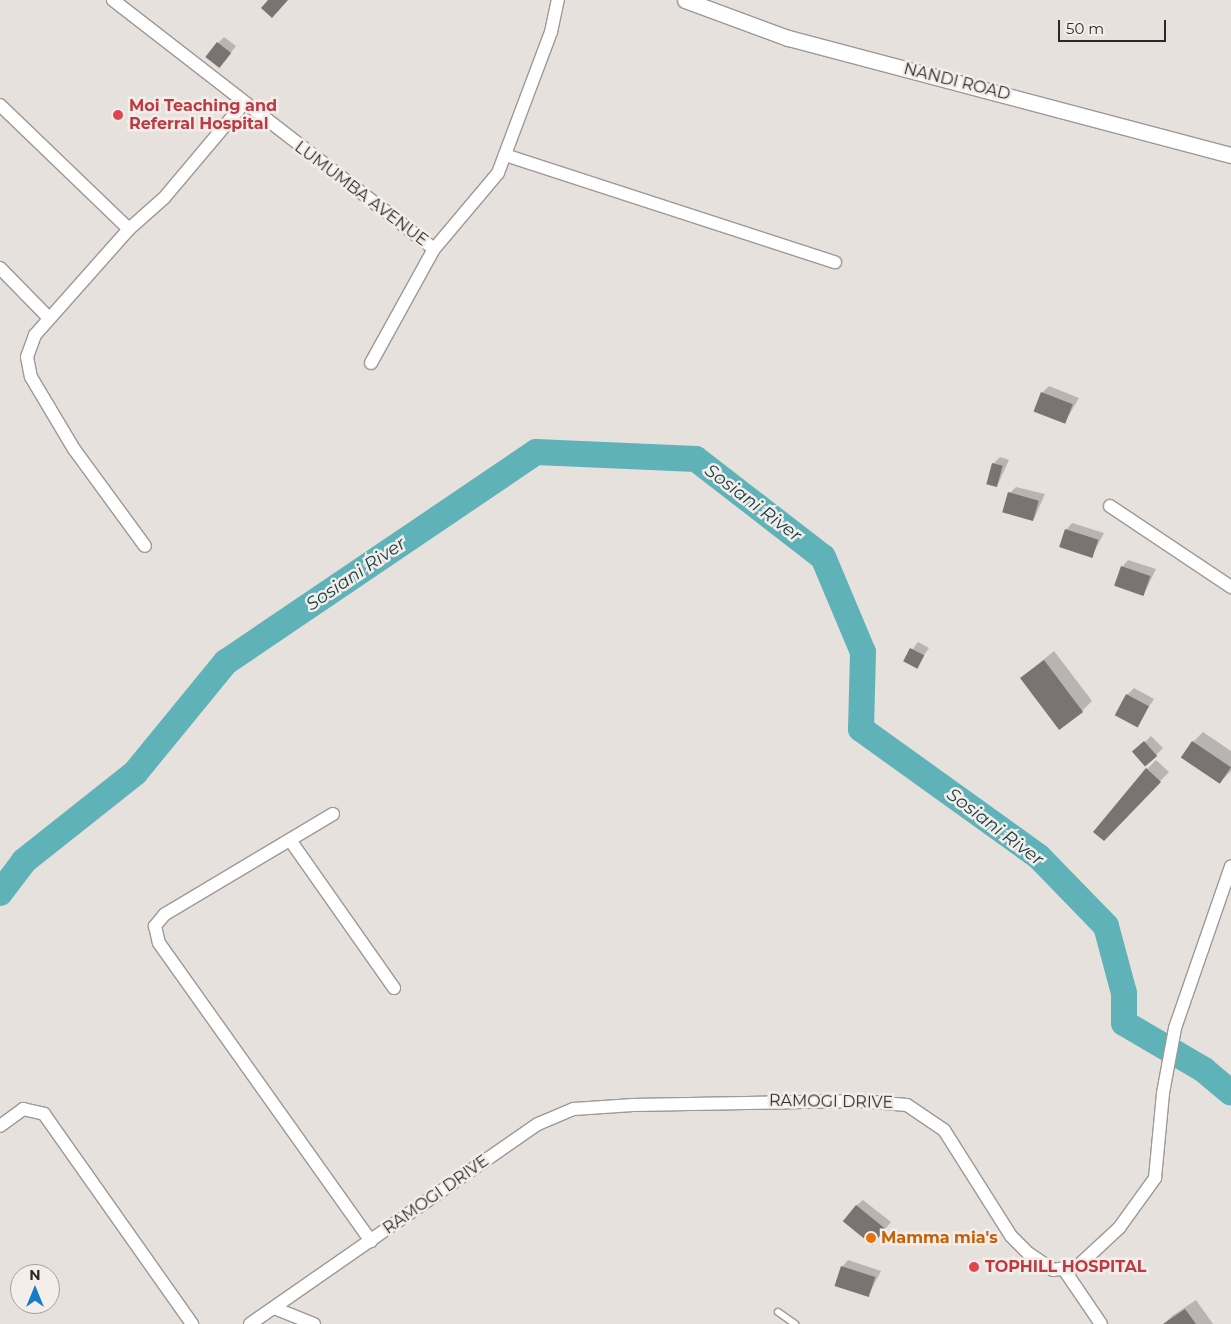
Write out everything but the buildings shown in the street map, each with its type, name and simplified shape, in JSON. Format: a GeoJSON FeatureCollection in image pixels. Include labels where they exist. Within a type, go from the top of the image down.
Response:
{"type":"FeatureCollection","features":[{"type":"Feature","properties":{"kind":"street","name":"LUMUMBA AVENUE"},"geometry":{"type":"LineString","coordinates":[[113,0],[434,249],[491,184],[505,155],[551,32],[558,0]]}},
{"type":"Feature","properties":{"kind":"street","name":"NANDI ROAD"},"geometry":{"type":"LineString","coordinates":[[685,0],[788,38],[1231,155]]}},
{"type":"Feature","properties":{"kind":"street"},"geometry":{"type":"LineString","coordinates":[[145,546],[74,449],[31,376],[28,347],[49,318],[130,229],[164,198],[244,103]]}},
{"type":"Feature","properties":{"kind":"street"},"geometry":{"type":"LineString","coordinates":[[0,105],[130,229]]}},
{"type":"Feature","properties":{"kind":"street"},"geometry":{"type":"LineString","coordinates":[[505,155],[835,262]]}},
{"type":"Feature","properties":{"kind":"street"},"geometry":{"type":"LineString","coordinates":[[372,363],[434,249]]}},
{"type":"Feature","properties":{"kind":"street"},"geometry":{"type":"LineString","coordinates":[[0,268],[49,318]]}},
{"type":"Feature","properties":{"kind":"street"},"geometry":{"type":"LineString","coordinates":[[1110,506],[1231,587]]}},
{"type":"Feature","properties":{"kind":"street"},"geometry":{"type":"LineString","coordinates":[[333,814],[165,914],[156,926],[159,943],[371,1241]]}},
{"type":"Feature","properties":{"kind":"street"},"geometry":{"type":"LineString","coordinates":[[290,840],[394,988]]}},
{"type":"Feature","properties":{"kind":"street"},"geometry":{"type":"LineString","coordinates":[[1101,1324],[1064,1272],[1106,1242],[1155,1178],[1163,1092],[1176,1028],[1231,866]]}},
{"type":"Feature","properties":{"kind":"street","name":"RAMOGI DRIVE"},"geometry":{"type":"LineString","coordinates":[[250,1324],[538,1124],[574,1110],[859,1101],[907,1105],[931,1118],[978,1178],[1011,1236],[1048,1267],[1064,1272]]}},
{"type":"Feature","properties":{"kind":"street"},"geometry":{"type":"LineString","coordinates":[[0,1126],[23,1108],[44,1114],[192,1324]]}},
{"type":"Feature","properties":{"kind":"street"},"geometry":{"type":"LineString","coordinates":[[274,1308],[314,1324]]}},
{"type":"Feature","properties":{"kind":"lane"},"geometry":{"type":"LineString","coordinates":[[778,1312],[795,1324]]}},
{"type":"Feature","properties":{"kind":"waterway","name":"Sosiani River"},"geometry":{"type":"LineString","coordinates":[[0,893],[24,861],[135,773],[226,662],[536,452],[696,459],[823,557],[863,652],[861,729],[1039,857],[1106,926],[1124,993],[1124,1023],[1204,1070],[1231,1093]]}},
{"type":"Feature","properties":{"kind":"place","name":"Moi Teaching and Referral Hospital"},"geometry":{"type":"Point","coordinates":[118,115]}},
{"type":"Feature","properties":{"kind":"place","name":"Mamma mia's"},"geometry":{"type":"Point","coordinates":[871,1238]}},
{"type":"Feature","properties":{"kind":"place","name":"TOPHILL HOSPITAL"},"geometry":{"type":"Point","coordinates":[974,1267]}}]}
